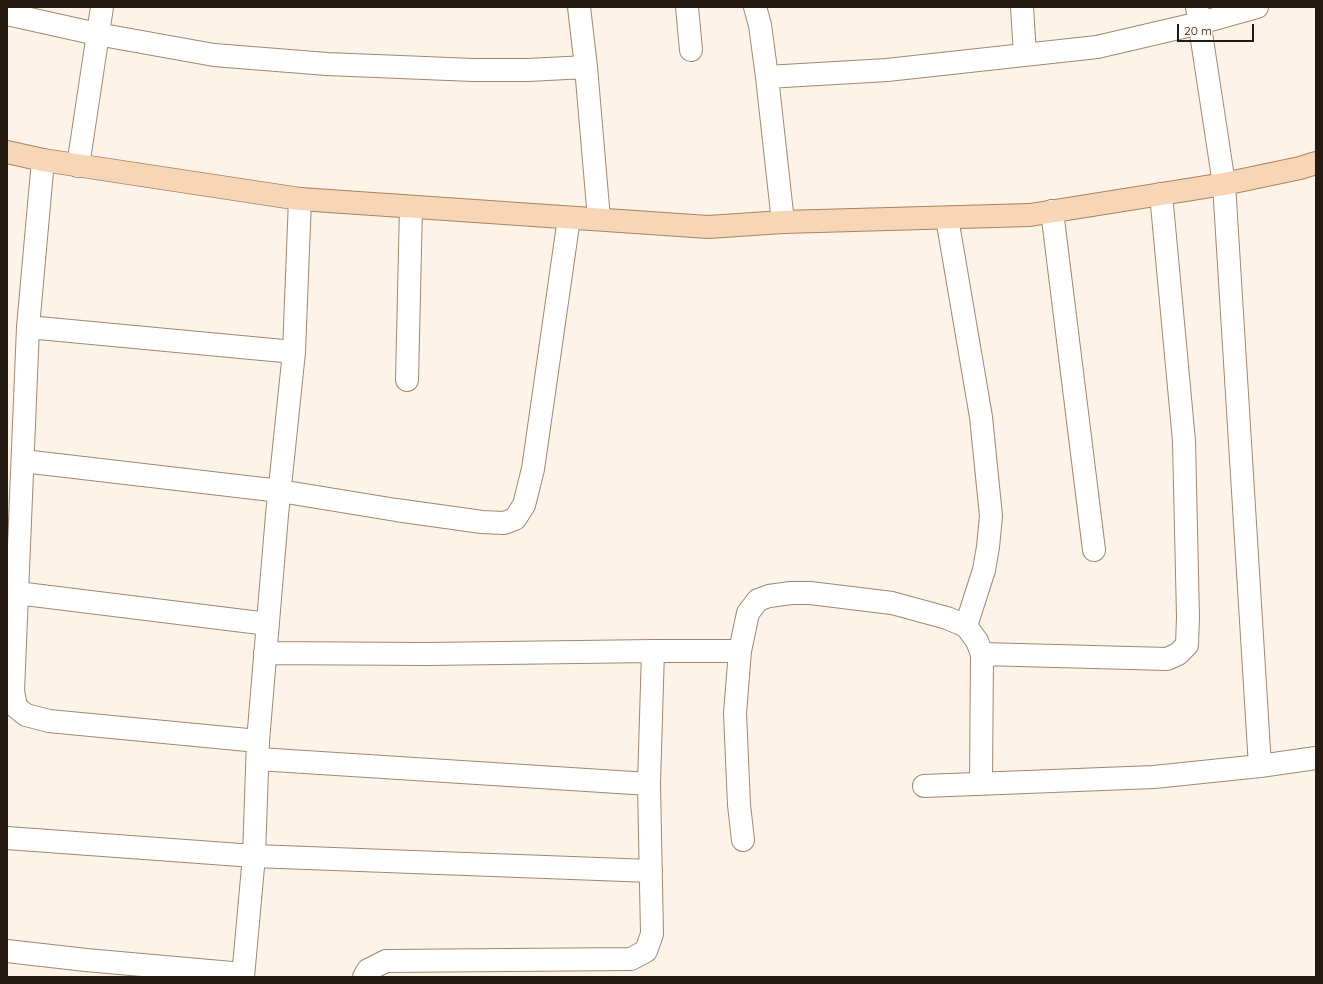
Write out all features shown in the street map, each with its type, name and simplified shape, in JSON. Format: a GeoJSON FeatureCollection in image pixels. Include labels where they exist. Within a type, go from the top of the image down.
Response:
{"type":"FeatureCollection","features":[{"type":"Feature","properties":{"kind":"main road"},"geometry":{"type":"LineString","coordinates":[[7,152],[78,166],[300,199],[708,227],[783,222],[1030,215],[1224,184],[1300,168],[1316,163]]}},
{"type":"Feature","properties":{"kind":"street"},"geometry":{"type":"LineString","coordinates":[[78,166],[102,7]]}},
{"type":"Feature","properties":{"kind":"street"},"geometry":{"type":"LineString","coordinates":[[579,7],[586,68],[599,219]]}},
{"type":"Feature","properties":{"kind":"street"},"geometry":{"type":"LineString","coordinates":[[687,7],[690,50]]}},
{"type":"Feature","properties":{"kind":"street"},"geometry":{"type":"LineString","coordinates":[[755,7],[760,25],[767,77],[783,222]]}},
{"type":"Feature","properties":{"kind":"street"},"geometry":{"type":"LineString","coordinates":[[1022,7],[1025,55]]}},
{"type":"Feature","properties":{"kind":"street"},"geometry":{"type":"LineString","coordinates":[[767,77],[887,70],[1097,47],[1198,15],[1257,7]]}},
{"type":"Feature","properties":{"kind":"street"},"geometry":{"type":"LineString","coordinates":[[7,14],[97,34],[214,55],[327,64],[472,70],[586,68]]}},
{"type":"Feature","properties":{"kind":"street"},"geometry":{"type":"LineString","coordinates":[[1198,15],[1224,184],[1260,766]]}},
{"type":"Feature","properties":{"kind":"street"},"geometry":{"type":"LineString","coordinates":[[43,160],[28,327],[13,691],[16,708],[26,715],[50,721],[258,750],[649,784]]}},
{"type":"Feature","properties":{"kind":"street"},"geometry":{"type":"LineString","coordinates":[[982,654],[1167,659],[1178,654],[1186,645],[1188,617],[1184,441],[1160,194]]}},
{"type":"Feature","properties":{"kind":"street"},"geometry":{"type":"LineString","coordinates":[[7,951],[243,976],[254,856],[258,750],[265,653],[294,352],[300,199]]}},
{"type":"Feature","properties":{"kind":"street"},"geometry":{"type":"LineString","coordinates":[[407,380],[412,207]]}},
{"type":"Feature","properties":{"kind":"street"},"geometry":{"type":"LineString","coordinates":[[1052,211],[1094,550]]}},
{"type":"Feature","properties":{"kind":"street"},"geometry":{"type":"LineString","coordinates":[[23,461],[280,491],[482,522],[504,523],[515,519],[524,506],[533,469],[569,218]]}},
{"type":"Feature","properties":{"kind":"street"},"geometry":{"type":"LineString","coordinates":[[946,218],[980,417],[991,516],[984,570],[966,626]]}},
{"type":"Feature","properties":{"kind":"street"},"geometry":{"type":"LineString","coordinates":[[28,327],[294,352]]}},
{"type":"Feature","properties":{"kind":"street"},"geometry":{"type":"LineString","coordinates":[[17,593],[268,624]]}},
{"type":"Feature","properties":{"kind":"street"},"geometry":{"type":"LineString","coordinates":[[743,840],[739,805],[735,713],[740,651],[748,613],[758,600],[769,596],[791,593],[810,594],[892,603],[947,618],[966,626],[977,642],[982,654],[981,784]]}},
{"type":"Feature","properties":{"kind":"street"},"geometry":{"type":"LineString","coordinates":[[364,977],[368,970],[386,961],[631,959],[646,950],[652,934],[649,784],[653,651]]}},
{"type":"Feature","properties":{"kind":"street"},"geometry":{"type":"LineString","coordinates":[[265,653],[427,654],[740,651]]}},
{"type":"Feature","properties":{"kind":"street"},"geometry":{"type":"LineString","coordinates":[[924,786],[1154,777],[1260,766],[1316,758]]}},
{"type":"Feature","properties":{"kind":"street"},"geometry":{"type":"LineString","coordinates":[[7,838],[254,856],[651,871]]}}]}
